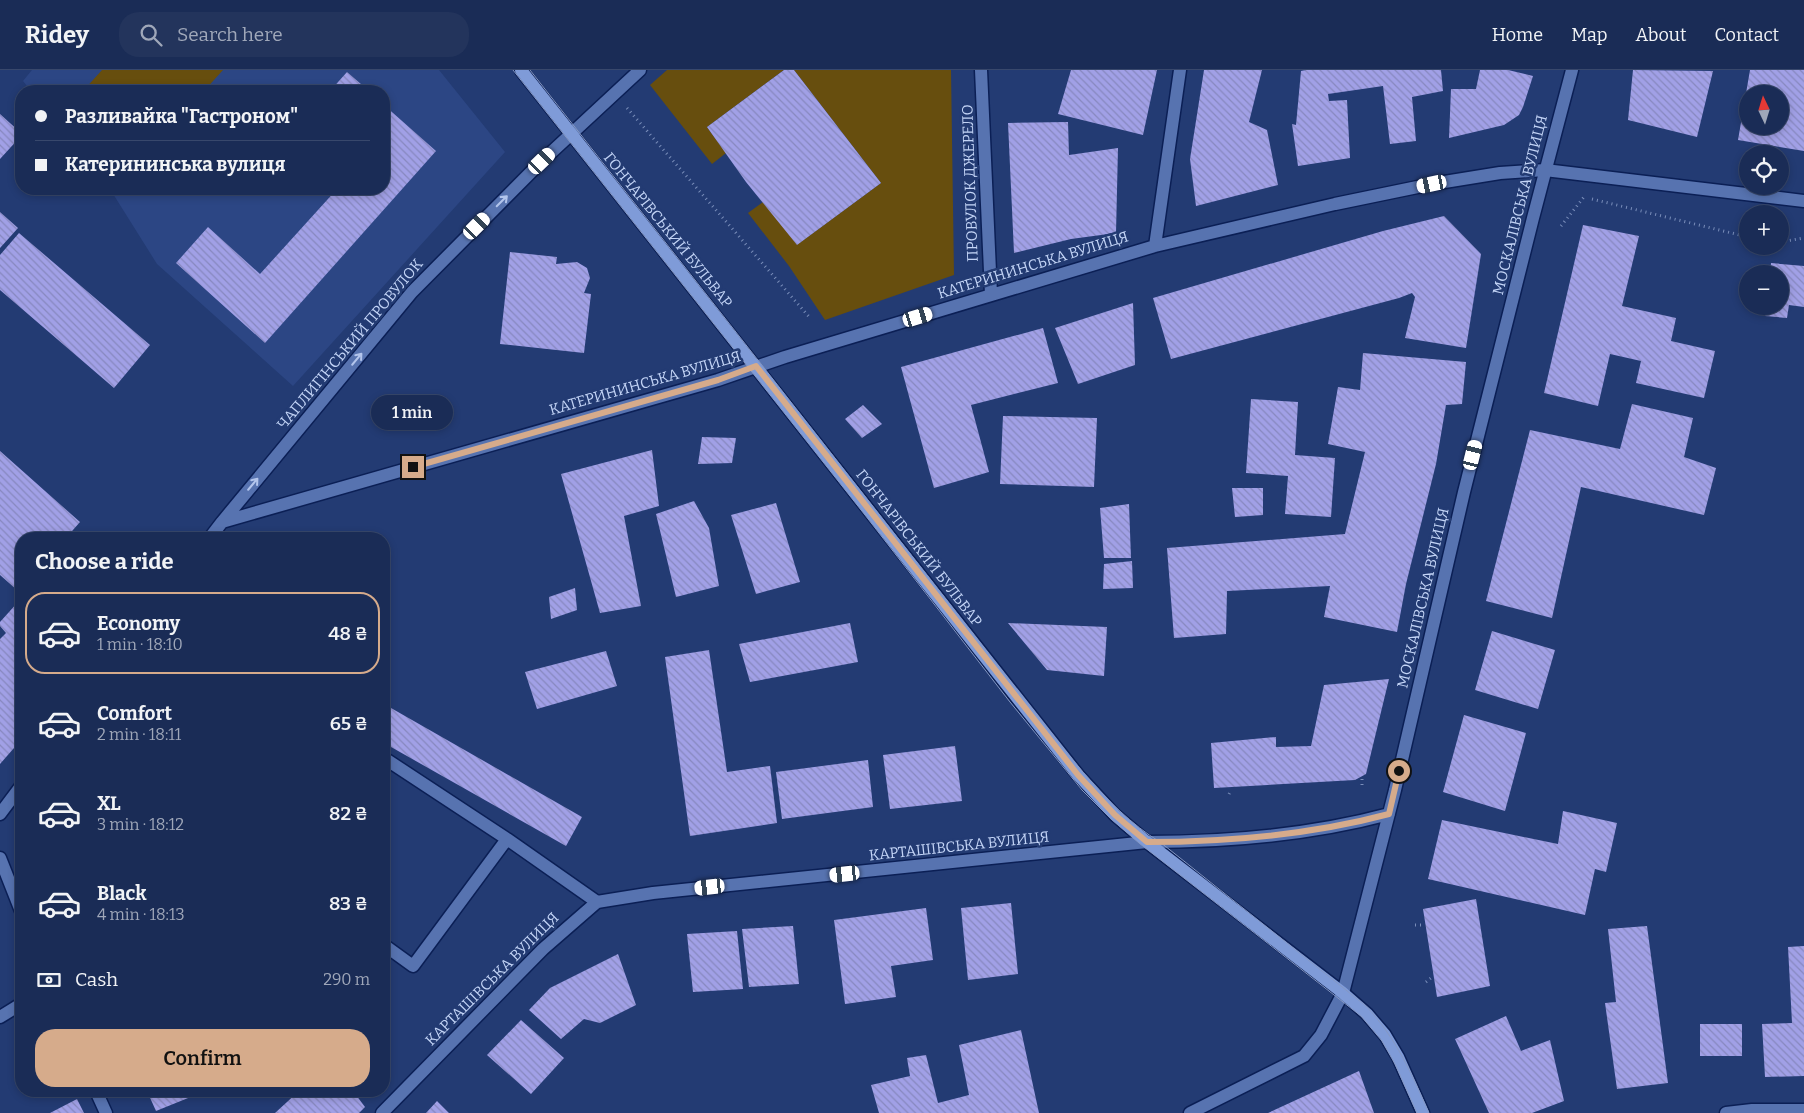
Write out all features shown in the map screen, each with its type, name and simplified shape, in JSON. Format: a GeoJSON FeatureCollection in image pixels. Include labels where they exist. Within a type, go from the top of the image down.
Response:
{"type":"FeatureCollection","features":[{"type":"Feature","properties":{"kind":"main road","name":"ГОНЧАРІВСЬКИЙ БУЛЬВАР"},"geometry":{"type":"LineString","coordinates":[[521,70],[1078,775],[1115,815],[1147,842],[1343,993]]}},
{"type":"Feature","properties":{"kind":"main road"},"geometry":{"type":"LineString","coordinates":[[1343,993],[1367,1014],[1385,1035],[1398,1058],[1423,1113]]}},
{"type":"Feature","properties":{"kind":"street","name":"ЧАПЛИГІНСЬКИЙ ПРОВУЛОК"},"geometry":{"type":"LineString","coordinates":[[222,522],[412,292],[571,134],[640,70]]}},
{"type":"Feature","properties":{"kind":"street","name":"ПРОВУЛОК ДЖЕРЕЛО"},"geometry":{"type":"LineString","coordinates":[[981,70],[991,294]]}},
{"type":"Feature","properties":{"kind":"street"},"geometry":{"type":"LineString","coordinates":[[1154,246],[1180,70]]}},
{"type":"Feature","properties":{"kind":"street","name":"МОСКАЛІВСЬКА ВУЛИЦЯ"},"geometry":{"type":"LineString","coordinates":[[1190,1113],[1208,1109],[1304,1056],[1321,1035],[1343,993],[1389,814],[1464,492],[1572,70]]}},
{"type":"Feature","properties":{"kind":"street","name":"КАТЕРИНИНСЬКА ВУЛИЦЯ"},"geometry":{"type":"LineString","coordinates":[[222,522],[718,380],[756,366],[1154,246],[1335,204],[1432,184],[1500,173],[1545,170],[1804,201]]}},
{"type":"Feature","properties":{"kind":"street"},"geometry":{"type":"LineString","coordinates":[[214,532],[222,522]]}},
{"type":"Feature","properties":{"kind":"street"},"geometry":{"type":"LineString","coordinates":[[390,762],[507,839],[597,902]]}},
{"type":"Feature","properties":{"kind":"street"},"geometry":{"type":"LineString","coordinates":[[0,814],[15,794]]}},
{"type":"Feature","properties":{"kind":"street","name":"КАРТАШІВСЬКА ВУЛИЦЯ"},"geometry":{"type":"LineString","coordinates":[[382,1113],[542,949],[597,902],[653,893],[1147,842],[1200,841],[1298,833],[1351,824],[1389,814]]}},
{"type":"Feature","properties":{"kind":"street"},"geometry":{"type":"LineString","coordinates":[[390,949],[414,966],[507,839]]}},
{"type":"Feature","properties":{"kind":"street"},"geometry":{"type":"LineString","coordinates":[[0,858],[15,896]]}},
{"type":"Feature","properties":{"kind":"street"},"geometry":{"type":"LineString","coordinates":[[0,1017],[15,1008]]}},
{"type":"Feature","properties":{"kind":"street"},"geometry":{"type":"LineString","coordinates":[[99,1097],[106,1113]]}},
{"type":"Feature","properties":{"kind":"street"},"geometry":{"type":"LineString","coordinates":[[1726,1113],[1752,1110],[1804,1110]]}},
{"type":"Feature","properties":{"kind":"path"},"geometry":{"type":"LineString","coordinates":[[615,94],[811,319]]}},
{"type":"Feature","properties":{"kind":"path"},"geometry":{"type":"LineString","coordinates":[[1561,226],[1583,197],[1739,235]]}},
{"type":"Feature","properties":{"kind":"path"},"geometry":{"type":"LineString","coordinates":[[1789,240],[1804,238]]}},
{"type":"Feature","properties":{"kind":"path"},"geometry":{"type":"LineString","coordinates":[[1362,779],[1362,786]]}},
{"type":"Feature","properties":{"kind":"path"},"geometry":{"type":"LineString","coordinates":[[1415,925],[1422,925]]}},
{"type":"Feature","properties":{"kind":"path"},"geometry":{"type":"LineString","coordinates":[[1426,982],[1431,978]]}},
{"type":"Feature","properties":{"kind":"shaded area"},"geometry":{"type":"Polygon","coordinates":[[[32,70],[439,70],[505,152],[293,386],[157,264],[114,195],[390,195],[390,85],[26,85],[23,81],[32,70]]]}},
{"type":"Feature","properties":{"kind":"shaded area"},"geometry":{"type":"Polygon","coordinates":[[[102,70],[223,70],[209,85],[88,85],[102,70]]]}},
{"type":"Feature","properties":{"kind":"shaded area"},"geometry":{"type":"Polygon","coordinates":[[[667,70],[784,70],[707,127],[726,153],[712,164],[650,85],[667,70]]]}},
{"type":"Feature","properties":{"kind":"shaded area"},"geometry":{"type":"Polygon","coordinates":[[[794,70],[951,70],[954,275],[825,320],[789,266],[748,213],[763,202],[798,244],[881,183],[794,70]]]}},
{"type":"Feature","properties":{"kind":"building"},"geometry":{"type":"Polygon","coordinates":[[[784,70],[794,70],[881,183],[797,245],[746,182],[707,127],[784,70]]]}},
{"type":"Feature","properties":{"kind":"building"},"geometry":{"type":"Polygon","coordinates":[[[1071,70],[1157,70],[1143,135],[1058,114],[1071,70]]]}},
{"type":"Feature","properties":{"kind":"building"},"geometry":{"type":"Polygon","coordinates":[[[1204,70],[1262,70],[1249,122],[1267,130],[1278,185],[1196,206],[1190,159],[1204,70]]]}},
{"type":"Feature","properties":{"kind":"building"},"geometry":{"type":"Polygon","coordinates":[[[1441,70],[1443,91],[1412,97],[1416,141],[1390,144],[1383,86],[1328,94],[1329,101],[1347,100],[1350,158],[1298,166],[1292,124],[1296,125],[1301,71],[1441,70]]]}},
{"type":"Feature","properties":{"kind":"building"},"geometry":{"type":"Polygon","coordinates":[[[1480,70],[1508,70],[1533,76],[1523,107],[1519,115],[1504,125],[1449,138],[1451,89],[1476,89],[1480,70]]]}},
{"type":"Feature","properties":{"kind":"building"},"geometry":{"type":"Polygon","coordinates":[[[1633,70],[1713,71],[1697,137],[1628,120],[1633,70]]]}},
{"type":"Feature","properties":{"kind":"building"},"geometry":{"type":"Polygon","coordinates":[[[1750,70],[1804,70],[1804,151],[1789,148],[1789,145],[1768,145],[1738,140],[1739,134],[1789,135],[1789,85],[1747,85],[1750,70]]]}},
{"type":"Feature","properties":{"kind":"building"},"geometry":{"type":"Polygon","coordinates":[[[347,72],[362,85],[335,85],[347,72]]]}},
{"type":"Feature","properties":{"kind":"building"},"geometry":{"type":"Polygon","coordinates":[[[390,110],[436,151],[265,343],[176,263],[208,227],[260,274],[332,195],[390,195],[390,110]]]}},
{"type":"Feature","properties":{"kind":"building"},"geometry":{"type":"Polygon","coordinates":[[[0,114],[15,128],[15,143],[0,159],[0,114]]]}},
{"type":"Feature","properties":{"kind":"building"},"geometry":{"type":"Polygon","coordinates":[[[1068,122],[1069,155],[1118,148],[1116,233],[1071,239],[1014,253],[1008,123],[1068,122]]]}},
{"type":"Feature","properties":{"kind":"building"},"geometry":{"type":"Polygon","coordinates":[[[0,212],[18,228],[0,248],[0,212]]]}},
{"type":"Feature","properties":{"kind":"building"},"geometry":{"type":"Polygon","coordinates":[[[1444,216],[1481,254],[1466,348],[1405,338],[1415,297],[1412,293],[1171,359],[1153,298],[1383,231],[1444,216]]]}},
{"type":"Feature","properties":{"kind":"building"},"geometry":{"type":"Polygon","coordinates":[[[1583,225],[1639,236],[1622,306],[1676,318],[1671,341],[1715,351],[1704,398],[1636,383],[1641,361],[1610,354],[1598,406],[1544,393],[1583,225]]]}},
{"type":"Feature","properties":{"kind":"building"},"geometry":{"type":"Polygon","coordinates":[[[19,233],[150,345],[114,388],[0,290],[0,255],[19,233]]]}},
{"type":"Feature","properties":{"kind":"building"},"geometry":{"type":"Polygon","coordinates":[[[510,252],[557,257],[556,264],[577,262],[587,268],[590,278],[584,293],[591,294],[584,353],[500,344],[510,252]]]}},
{"type":"Feature","properties":{"kind":"building"},"geometry":{"type":"Polygon","coordinates":[[[1771,263],[1804,266],[1804,307],[1789,305],[1789,265],[1771,265],[1771,263]]]}},
{"type":"Feature","properties":{"kind":"building"},"geometry":{"type":"Polygon","coordinates":[[[1133,303],[1135,365],[1078,384],[1055,328],[1133,303]]]}},
{"type":"Feature","properties":{"kind":"building"},"geometry":{"type":"Polygon","coordinates":[[[1765,315],[1787,315],[1787,318],[1765,315]]]}},
{"type":"Feature","properties":{"kind":"building"},"geometry":{"type":"Polygon","coordinates":[[[1043,328],[1058,383],[971,405],[989,472],[934,488],[901,367],[1043,328]]]}},
{"type":"Feature","properties":{"kind":"building"},"geometry":{"type":"Polygon","coordinates":[[[1363,353],[1466,362],[1462,404],[1446,405],[1436,464],[1406,584],[1397,632],[1324,617],[1330,586],[1227,591],[1226,634],[1174,638],[1167,548],[1345,534],[1365,452],[1328,444],[1338,387],[1360,390],[1363,353]]]}},
{"type":"Feature","properties":{"kind":"building"},"geometry":{"type":"Polygon","coordinates":[[[1251,399],[1298,402],[1295,455],[1335,458],[1331,517],[1285,514],[1288,476],[1246,473],[1251,399]]]}},
{"type":"Feature","properties":{"kind":"building"},"geometry":{"type":"Polygon","coordinates":[[[1632,404],[1693,418],[1684,457],[1716,468],[1704,515],[1581,487],[1552,618],[1486,601],[1530,430],[1620,449],[1632,404]]]}},
{"type":"Feature","properties":{"kind":"building"},"geometry":{"type":"Polygon","coordinates":[[[863,405],[882,424],[862,438],[845,419],[863,405]]]}},
{"type":"Feature","properties":{"kind":"building"},"geometry":{"type":"Polygon","coordinates":[[[1003,416],[1097,418],[1094,487],[1000,484],[1003,416]]]}},
{"type":"Feature","properties":{"kind":"building"},"geometry":{"type":"Polygon","coordinates":[[[702,437],[736,438],[732,463],[698,464],[702,437]]]}},
{"type":"Feature","properties":{"kind":"building"},"geometry":{"type":"Polygon","coordinates":[[[652,450],[659,506],[624,516],[641,606],[600,613],[561,474],[652,450]]]}},
{"type":"Feature","properties":{"kind":"building"},"geometry":{"type":"Polygon","coordinates":[[[0,451],[80,522],[71,532],[15,532],[15,588],[0,575],[0,451]]]}},
{"type":"Feature","properties":{"kind":"building"},"geometry":{"type":"Polygon","coordinates":[[[1232,488],[1263,488],[1263,515],[1235,517],[1232,488]]]}},
{"type":"Feature","properties":{"kind":"building"},"geometry":{"type":"Polygon","coordinates":[[[694,501],[709,528],[719,586],[676,597],[656,514],[694,501]]]}},
{"type":"Feature","properties":{"kind":"building"},"geometry":{"type":"Polygon","coordinates":[[[776,503],[800,582],[756,594],[731,515],[776,503]]]}},
{"type":"Feature","properties":{"kind":"building"},"geometry":{"type":"Polygon","coordinates":[[[1129,504],[1131,558],[1104,558],[1100,508],[1129,504]]]}},
{"type":"Feature","properties":{"kind":"building"},"geometry":{"type":"Polygon","coordinates":[[[1132,561],[1133,588],[1103,589],[1104,564],[1132,561]]]}},
{"type":"Feature","properties":{"kind":"building"},"geometry":{"type":"Polygon","coordinates":[[[575,588],[577,610],[551,619],[549,597],[575,588]]]}},
{"type":"Feature","properties":{"kind":"building"},"geometry":{"type":"Polygon","coordinates":[[[15,605],[15,747],[0,764],[0,639],[6,633],[0,626],[0,622],[15,605]]]}},
{"type":"Feature","properties":{"kind":"building"},"geometry":{"type":"Polygon","coordinates":[[[850,623],[858,662],[750,682],[739,644],[850,623]]]}},
{"type":"Feature","properties":{"kind":"building"},"geometry":{"type":"Polygon","coordinates":[[[1008,623],[1107,627],[1104,676],[1047,670],[1008,623]]]}},
{"type":"Feature","properties":{"kind":"building"},"geometry":{"type":"Polygon","coordinates":[[[1492,631],[1555,650],[1538,709],[1475,690],[1492,631]]]}},
{"type":"Feature","properties":{"kind":"building"},"geometry":{"type":"Polygon","coordinates":[[[709,650],[727,772],[770,766],[777,823],[690,836],[665,657],[709,650]]]}},
{"type":"Feature","properties":{"kind":"building"},"geometry":{"type":"Polygon","coordinates":[[[606,651],[617,686],[537,709],[525,672],[606,651]]]}},
{"type":"Feature","properties":{"kind":"building"},"geometry":{"type":"Polygon","coordinates":[[[1389,679],[1366,774],[1355,780],[1214,788],[1211,743],[1276,737],[1276,747],[1311,746],[1324,685],[1389,679]]]}},
{"type":"Feature","properties":{"kind":"building"},"geometry":{"type":"Polygon","coordinates":[[[390,707],[582,817],[566,846],[390,746],[390,707]]]}},
{"type":"Feature","properties":{"kind":"building"},"geometry":{"type":"Polygon","coordinates":[[[1464,715],[1526,733],[1505,811],[1443,792],[1464,715]]]}},
{"type":"Feature","properties":{"kind":"building"},"geometry":{"type":"Polygon","coordinates":[[[955,746],[962,801],[890,809],[883,755],[955,746]]]}},
{"type":"Feature","properties":{"kind":"building"},"geometry":{"type":"Polygon","coordinates":[[[868,760],[873,807],[782,819],[776,772],[868,760]]]}},
{"type":"Feature","properties":{"kind":"building"},"geometry":{"type":"Polygon","coordinates":[[[1563,811],[1617,823],[1606,872],[1595,869],[1585,915],[1428,879],[1442,820],[1558,844],[1563,811]]]}},
{"type":"Feature","properties":{"kind":"building"},"geometry":{"type":"Polygon","coordinates":[[[1476,899],[1490,986],[1437,997],[1423,909],[1476,899]]]}},
{"type":"Feature","properties":{"kind":"building"},"geometry":{"type":"Polygon","coordinates":[[[1011,903],[1018,974],[968,980],[961,908],[1011,903]]]}},
{"type":"Feature","properties":{"kind":"building"},"geometry":{"type":"Polygon","coordinates":[[[926,908],[933,960],[891,966],[896,997],[845,1004],[834,920],[926,908]]]}},
{"type":"Feature","properties":{"kind":"building"},"geometry":{"type":"Polygon","coordinates":[[[793,926],[799,984],[749,987],[742,929],[793,926]]]}},
{"type":"Feature","properties":{"kind":"building"},"geometry":{"type":"Polygon","coordinates":[[[1647,926],[1668,1083],[1617,1089],[1605,1003],[1616,1002],[1608,929],[1647,926]]]}},
{"type":"Feature","properties":{"kind":"building"},"geometry":{"type":"Polygon","coordinates":[[[737,931],[743,989],[693,992],[687,934],[737,931]]]}},
{"type":"Feature","properties":{"kind":"building"},"geometry":{"type":"Polygon","coordinates":[[[1804,946],[1804,1076],[1765,1077],[1762,1024],[1792,1023],[1788,947],[1804,946]]]}},
{"type":"Feature","properties":{"kind":"building"},"geometry":{"type":"Polygon","coordinates":[[[618,954],[636,1005],[600,1023],[584,1019],[561,1039],[529,1010],[550,988],[618,954]]]}},
{"type":"Feature","properties":{"kind":"building"},"geometry":{"type":"Polygon","coordinates":[[[1506,1016],[1521,1051],[1550,1040],[1564,1101],[1532,1113],[1489,1113],[1455,1039],[1506,1016]]]}},
{"type":"Feature","properties":{"kind":"building"},"geometry":{"type":"Polygon","coordinates":[[[521,1020],[564,1058],[531,1094],[487,1055],[521,1020]]]}},
{"type":"Feature","properties":{"kind":"building"},"geometry":{"type":"Polygon","coordinates":[[[1700,1024],[1742,1024],[1742,1056],[1700,1056],[1700,1024]]]}},
{"type":"Feature","properties":{"kind":"building"},"geometry":{"type":"Polygon","coordinates":[[[1021,1030],[1039,1113],[879,1113],[871,1085],[910,1076],[907,1058],[926,1055],[938,1103],[969,1095],[959,1045],[1021,1030]]]}},
{"type":"Feature","properties":{"kind":"building"},"geometry":{"type":"Polygon","coordinates":[[[1359,1071],[1374,1113],[1268,1113],[1359,1071]]]}},
{"type":"Feature","properties":{"kind":"building"},"geometry":{"type":"Polygon","coordinates":[[[150,1097],[191,1097],[156,1111],[150,1097]]]}},
{"type":"Feature","properties":{"kind":"building"},"geometry":{"type":"Polygon","coordinates":[[[292,1097],[358,1097],[365,1107],[359,1113],[275,1113],[292,1097]]]}},
{"type":"Feature","properties":{"kind":"building"},"geometry":{"type":"Polygon","coordinates":[[[77,1099],[84,1113],[50,1113],[77,1099]]]}},
{"type":"Feature","properties":{"kind":"building"},"geometry":{"type":"Polygon","coordinates":[[[437,1101],[449,1113],[426,1113],[437,1101]]]}},
{"type":"Feature","properties":{"kind":"tram line"},"geometry":{"type":"LineString","coordinates":[[513,70],[865,515],[1010,702],[1082,790],[1139,843],[1361,1016],[1382,1041],[1395,1064],[1417,1113]]}},
{"type":"Feature","properties":{"kind":"tram line"},"geometry":{"type":"LineString","coordinates":[[530,70],[1083,772],[1120,811],[1140,828],[1366,1006],[1395,1044],[1429,1113]]}},
{"type":"Feature","properties":{"kind":"route"},"geometry":{"type":"LineString","coordinates":[[413,467],[718,380],[756,366],[1078,775],[1115,815],[1147,842],[1200,841],[1298,833],[1351,824],[1389,814],[1399,771]]}}]}
